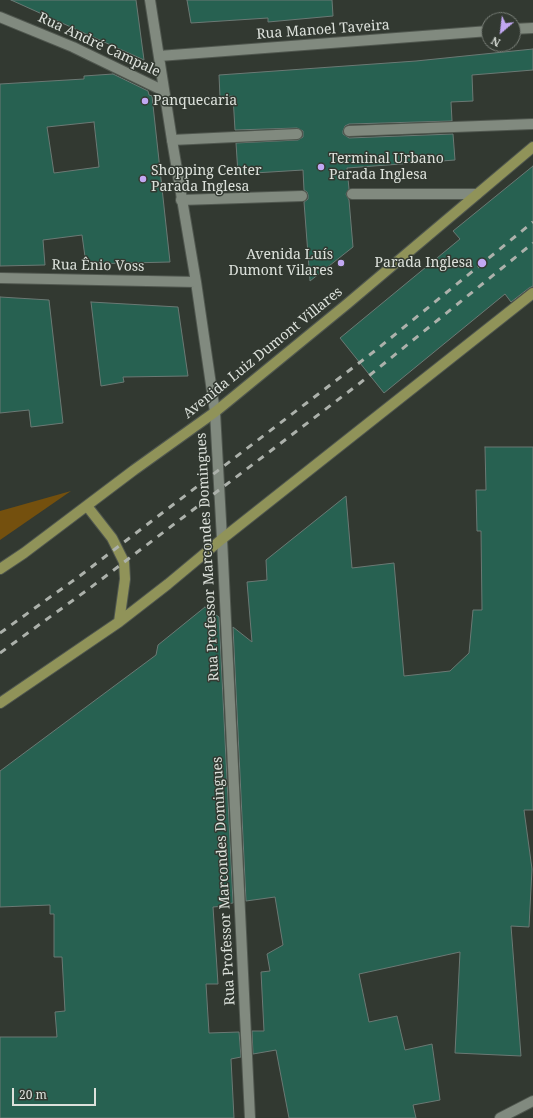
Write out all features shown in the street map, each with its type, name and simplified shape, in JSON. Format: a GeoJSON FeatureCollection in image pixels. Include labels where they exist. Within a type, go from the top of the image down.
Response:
{"type":"FeatureCollection","features":[{"type":"Feature","properties":{"kind":"main road","name":"Avenida Luiz Dumont Villares"},"geometry":{"type":"LineString","coordinates":[[0,569],[24,553],[134,470],[215,412],[347,304],[533,148]]}},
{"type":"Feature","properties":{"kind":"main road"},"geometry":{"type":"LineString","coordinates":[[0,704],[119,622],[533,293]]}},
{"type":"Feature","properties":{"kind":"main road"},"geometry":{"type":"LineString","coordinates":[[87,506],[112,538],[124,562],[125,579],[119,622]]}},
{"type":"Feature","properties":{"kind":"street","name":"Rua Professor Marcondes Domingues"},"geometry":{"type":"LineString","coordinates":[[150,0],[181,200],[196,282],[215,412],[250,1118]]}},
{"type":"Feature","properties":{"kind":"street","name":"Rua André Campale"},"geometry":{"type":"LineString","coordinates":[[0,17],[74,47],[164,91]]}},
{"type":"Feature","properties":{"kind":"street"},"geometry":{"type":"LineString","coordinates":[[521,29],[533,28]]}},
{"type":"Feature","properties":{"kind":"street","name":"Rua Manoel Taveira"},"geometry":{"type":"LineString","coordinates":[[158,56],[481,32]]}},
{"type":"Feature","properties":{"kind":"street"},"geometry":{"type":"LineString","coordinates":[[349,131],[533,124]]}},
{"type":"Feature","properties":{"kind":"street"},"geometry":{"type":"LineString","coordinates":[[172,140],[297,134]]}},
{"type":"Feature","properties":{"kind":"street"},"geometry":{"type":"LineString","coordinates":[[352,194],[477,194]]}},
{"type":"Feature","properties":{"kind":"street"},"geometry":{"type":"LineString","coordinates":[[181,200],[302,196]]}},
{"type":"Feature","properties":{"kind":"street","name":"Rua Ênio Voss"},"geometry":{"type":"LineString","coordinates":[[0,278],[196,282]]}},
{"type":"Feature","properties":{"kind":"street"},"geometry":{"type":"LineString","coordinates":[[500,1118],[533,1101]]}},
{"type":"Feature","properties":{"kind":"shaded area"},"geometry":{"type":"Polygon","coordinates":[[[71,491],[0,540],[0,511],[71,491]]]}},
{"type":"Feature","properties":{"kind":"building"},"geometry":{"type":"Polygon","coordinates":[[[11,0],[136,0],[144,60],[11,0]]]}},
{"type":"Feature","properties":{"kind":"building"},"geometry":{"type":"Polygon","coordinates":[[[187,0],[332,0],[333,16],[268,22],[268,18],[191,23],[187,0]]]}},
{"type":"Feature","properties":{"kind":"building"},"geometry":{"type":"Polygon","coordinates":[[[533,49],[533,70],[472,75],[473,101],[451,102],[452,121],[349,124],[345,126],[343,134],[349,138],[453,134],[455,160],[347,168],[349,189],[346,194],[349,200],[353,247],[310,281],[304,202],[308,199],[308,195],[304,190],[303,170],[238,174],[236,143],[298,140],[303,137],[303,131],[297,128],[235,130],[233,96],[220,97],[219,75],[416,61],[504,52],[521,52],[521,50],[533,49]]]}},
{"type":"Feature","properties":{"kind":"building"},"geometry":{"type":"Polygon","coordinates":[[[113,74],[148,91],[149,95],[152,96],[170,262],[86,264],[82,235],[43,240],[45,265],[0,266],[0,84],[84,79],[84,76],[113,74]],[[94,122],[47,127],[54,173],[99,167],[94,122]]]}},
{"type":"Feature","properties":{"kind":"building","name":"Parada Inglesa"},"geometry":{"type":"Polygon","coordinates":[[[533,166],[533,286],[511,302],[505,294],[384,393],[340,338],[460,239],[453,231],[533,166]]]}},
{"type":"Feature","properties":{"kind":"building"},"geometry":{"type":"Polygon","coordinates":[[[0,297],[49,300],[63,423],[31,427],[29,410],[0,413],[0,297]]]}},
{"type":"Feature","properties":{"kind":"building"},"geometry":{"type":"Polygon","coordinates":[[[91,302],[178,307],[188,376],[123,377],[124,382],[101,386],[91,302]]]}},
{"type":"Feature","properties":{"kind":"building"},"geometry":{"type":"Polygon","coordinates":[[[485,447],[533,447],[533,810],[524,810],[532,869],[529,927],[511,926],[521,1056],[455,1053],[460,952],[359,974],[369,1022],[397,1016],[405,1050],[432,1044],[440,1100],[413,1105],[416,1118],[289,1118],[276,1050],[253,1054],[252,1031],[264,1031],[261,972],[270,971],[267,954],[283,945],[275,897],[246,901],[233,627],[252,642],[247,582],[267,580],[266,560],[346,496],[352,568],[394,563],[404,676],[450,671],[469,653],[473,610],[482,610],[481,531],[477,531],[476,490],[486,490],[485,447]]]}},
{"type":"Feature","properties":{"kind":"building"},"geometry":{"type":"Polygon","coordinates":[[[205,607],[219,617],[233,903],[225,904],[225,906],[213,907],[218,984],[206,984],[209,1033],[239,1032],[241,1057],[231,1059],[234,1118],[0,1118],[0,1037],[57,1037],[55,1012],[65,1011],[62,957],[54,957],[54,914],[50,914],[50,905],[0,907],[0,771],[156,655],[158,645],[205,607]]]}},
{"type":"Feature","properties":{"kind":"railway"},"geometry":{"type":"LineString","coordinates":[[0,633],[81,575],[376,350],[533,222]]}},
{"type":"Feature","properties":{"kind":"railway"},"geometry":{"type":"LineString","coordinates":[[0,653],[90,588],[360,383],[533,243]]}},
{"type":"Feature","properties":{"kind":"place","name":"Panquecaria"},"geometry":{"type":"Point","coordinates":[145,101]}},
{"type":"Feature","properties":{"kind":"place","name":"Terminal Urbano Parada Inglesa"},"geometry":{"type":"Point","coordinates":[321,167]}},
{"type":"Feature","properties":{"kind":"place","name":"Shopping Center Parada Inglesa"},"geometry":{"type":"Point","coordinates":[143,179]}},
{"type":"Feature","properties":{"kind":"place","name":"Avenida Luís Dumont Vilares"},"geometry":{"type":"Point","coordinates":[341,263]}},
{"type":"Feature","properties":{"kind":"place","name":"Parada Inglesa"},"geometry":{"type":"Point","coordinates":[482,263]}}]}
